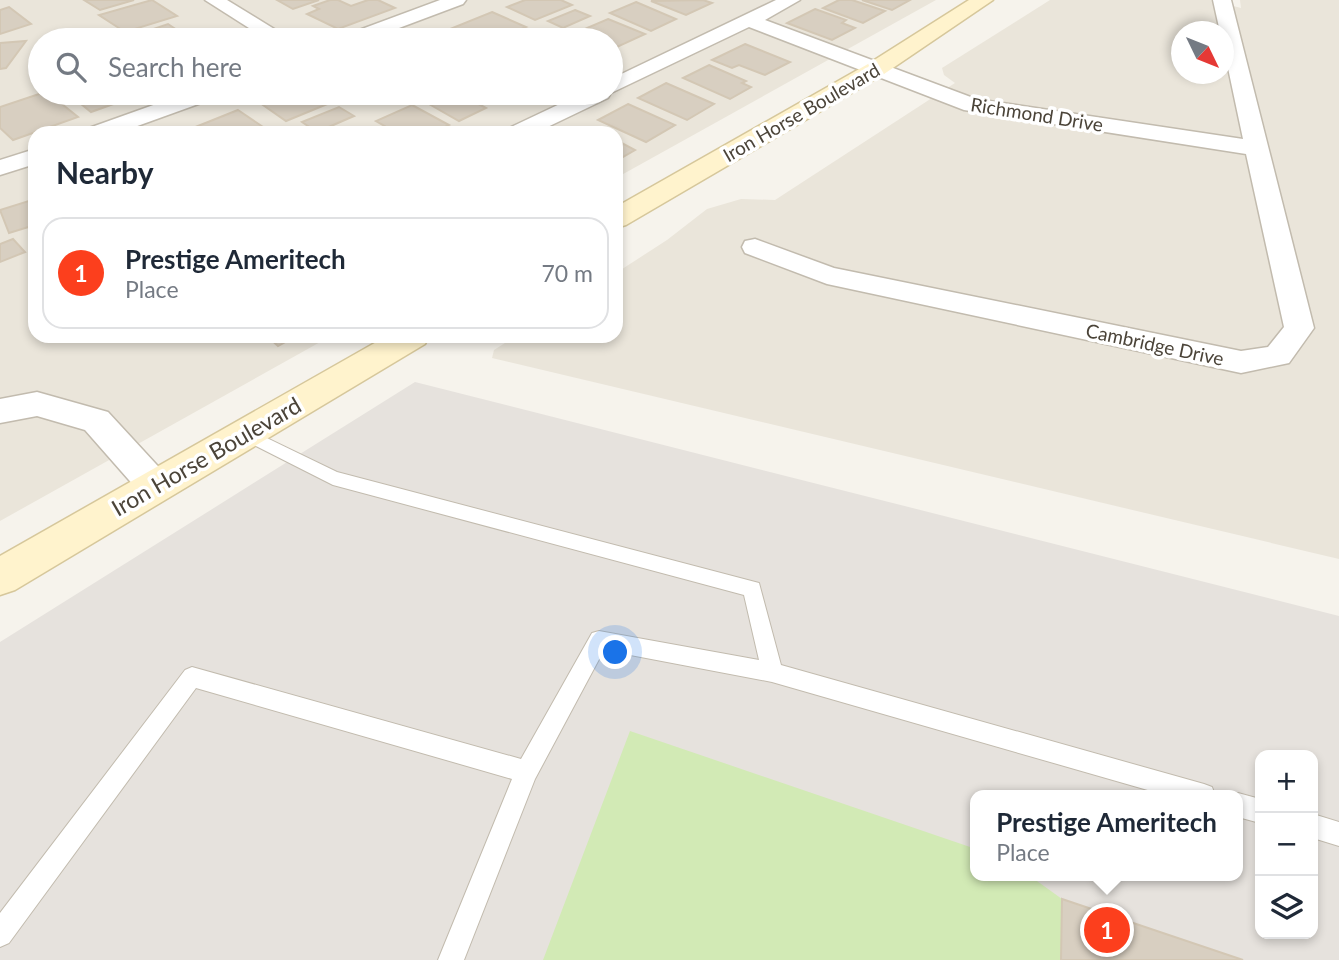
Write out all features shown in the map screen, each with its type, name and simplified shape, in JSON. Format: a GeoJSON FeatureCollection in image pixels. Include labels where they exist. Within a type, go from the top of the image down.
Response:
{"type":"FeatureCollection","features":[{"type":"Feature","properties":{"kind":"street"},"geometry":{"type":"LineString","coordinates":[[214,0],[262,28]]}},
{"type":"Feature","properties":{"kind":"street"},"geometry":{"type":"LineString","coordinates":[[382,28],[457,0]]}},
{"type":"Feature","properties":{"kind":"street"},"geometry":{"type":"LineString","coordinates":[[623,81],[791,0]]}},
{"type":"Feature","properties":{"kind":"street","name":"Iron Horse Boulevard"},"geometry":{"type":"LineString","coordinates":[[623,215],[876,69],[983,0]]}},
{"type":"Feature","properties":{"kind":"street","name":"Cambridge Drive"},"geometry":{"type":"LineString","coordinates":[[754,247],[827,275],[1241,362],[1279,356],[1299,328],[1222,0]]}},
{"type":"Feature","properties":{"kind":"street","name":"Richmond Drive"},"geometry":{"type":"LineString","coordinates":[[747,20],[972,104],[1256,148]]}},
{"type":"Feature","properties":{"kind":"street"},"geometry":{"type":"LineString","coordinates":[[116,126],[174,105]]}},
{"type":"Feature","properties":{"kind":"street"},"geometry":{"type":"LineString","coordinates":[[532,126],[575,105]]}},
{"type":"Feature","properties":{"kind":"street"},"geometry":{"type":"LineString","coordinates":[[1,168],[28,158]]}},
{"type":"Feature","properties":{"kind":"street","name":"Iron Horse Boulevard"},"geometry":{"type":"LineString","coordinates":[[0,577],[401,343]]}},
{"type":"Feature","properties":{"kind":"street"},"geometry":{"type":"LineString","coordinates":[[0,411],[37,404],[96,421],[155,486]]}},
{"type":"Feature","properties":{"kind":"lane"},"geometry":{"type":"LineString","coordinates":[[244,433],[333,478],[752,589],[772,672]]}},
{"type":"Feature","properties":{"kind":"lane"},"geometry":{"type":"LineString","coordinates":[[451,960],[526,772],[599,640],[772,672],[1186,790]]}},
{"type":"Feature","properties":{"kind":"lane"},"geometry":{"type":"LineString","coordinates":[[0,934],[192,677],[526,772]]}},
{"type":"Feature","properties":{"kind":"lane"},"geometry":{"type":"LineString","coordinates":[[1318,828],[1339,834]]}},
{"type":"Feature","properties":{"kind":"shaded area"},"geometry":{"type":"Polygon","coordinates":[[[0,0],[936,0],[623,174],[623,126],[28,126],[28,343],[318,343],[0,521],[0,0]]]}},
{"type":"Feature","properties":{"kind":"shaded area"},"geometry":{"type":"Polygon","coordinates":[[[1050,0],[1210,0],[1241,8],[1240,0],[1339,0],[1339,559],[492,358],[494,350],[505,343],[623,343],[623,268],[667,240],[707,209],[741,199],[775,200],[955,83],[944,75],[942,68],[1050,0]]]}},
{"type":"Feature","properties":{"kind":"shaded area"},"geometry":{"type":"Polygon","coordinates":[[[415,382],[1339,616],[1339,960],[0,960],[0,642],[415,382]]]}},
{"type":"Feature","properties":{"kind":"green space"},"geometry":{"type":"Polygon","coordinates":[[[630,731],[970,847],[970,881],[1037,881],[1062,899],[1061,960],[543,960],[630,731]]]}},
{"type":"Feature","properties":{"kind":"building"},"geometry":{"type":"Polygon","coordinates":[[[84,0],[134,0],[100,10],[84,0]]]}},
{"type":"Feature","properties":{"kind":"building"},"geometry":{"type":"Polygon","coordinates":[[[152,0],[177,16],[138,28],[119,28],[99,15],[152,0]]]}},
{"type":"Feature","properties":{"kind":"building"},"geometry":{"type":"Polygon","coordinates":[[[277,0],[319,0],[293,9],[277,0]]]}},
{"type":"Feature","properties":{"kind":"building"},"geometry":{"type":"Polygon","coordinates":[[[330,0],[338,0],[351,6],[368,0],[378,0],[395,8],[336,28],[307,14],[319,9],[313,6],[330,0]]]}},
{"type":"Feature","properties":{"kind":"building"},"geometry":{"type":"Polygon","coordinates":[[[525,0],[561,0],[572,5],[535,20],[507,7],[525,0]]]}},
{"type":"Feature","properties":{"kind":"building"},"geometry":{"type":"Polygon","coordinates":[[[703,0],[712,3],[686,15],[651,1],[703,0]]]}},
{"type":"Feature","properties":{"kind":"building"},"geometry":{"type":"Polygon","coordinates":[[[839,0],[852,0],[885,11],[863,23],[823,8],[839,0]]]}},
{"type":"Feature","properties":{"kind":"building"},"geometry":{"type":"Polygon","coordinates":[[[862,0],[910,0],[892,10],[862,0]]]}},
{"type":"Feature","properties":{"kind":"building"},"geometry":{"type":"Polygon","coordinates":[[[636,2],[676,19],[651,31],[610,13],[636,2]]]}},
{"type":"Feature","properties":{"kind":"building"},"geometry":{"type":"Polygon","coordinates":[[[9,7],[31,24],[0,34],[0,10],[9,7]]]}},
{"type":"Feature","properties":{"kind":"building"},"geometry":{"type":"Polygon","coordinates":[[[815,9],[846,20],[842,23],[855,28],[832,40],[787,23],[815,9]]]}},
{"type":"Feature","properties":{"kind":"building"},"geometry":{"type":"Polygon","coordinates":[[[575,10],[590,16],[563,28],[548,21],[575,10]]]}},
{"type":"Feature","properties":{"kind":"building"},"geometry":{"type":"Polygon","coordinates":[[[492,12],[526,27],[524,28],[452,28],[492,12]]]}},
{"type":"Feature","properties":{"kind":"building"},"geometry":{"type":"Polygon","coordinates":[[[608,19],[645,34],[623,44],[623,28],[587,28],[608,19]]]}},
{"type":"Feature","properties":{"kind":"building"},"geometry":{"type":"Polygon","coordinates":[[[168,24],[174,28],[156,28],[168,24]]]}},
{"type":"Feature","properties":{"kind":"building"},"geometry":{"type":"Polygon","coordinates":[[[26,41],[6,68],[0,69],[0,43],[26,41]]]}},
{"type":"Feature","properties":{"kind":"building"},"geometry":{"type":"Polygon","coordinates":[[[745,44],[790,62],[765,75],[739,65],[732,68],[712,60],[745,44]]]}},
{"type":"Feature","properties":{"kind":"building"},"geometry":{"type":"Polygon","coordinates":[[[709,65],[746,81],[742,83],[751,87],[730,99],[683,78],[709,65]]]}},
{"type":"Feature","properties":{"kind":"building"},"geometry":{"type":"Polygon","coordinates":[[[666,83],[714,104],[687,120],[638,98],[666,83]]]}},
{"type":"Feature","properties":{"kind":"building"},"geometry":{"type":"Polygon","coordinates":[[[28,98],[28,105],[63,105],[78,117],[53,126],[28,126],[28,135],[13,140],[0,128],[0,107],[28,98]]]}},
{"type":"Feature","properties":{"kind":"building"},"geometry":{"type":"Polygon","coordinates":[[[628,104],[675,125],[646,142],[623,131],[623,126],[611,126],[598,120],[628,104]]]}},
{"type":"Feature","properties":{"kind":"building"},"geometry":{"type":"Polygon","coordinates":[[[82,105],[111,105],[91,112],[82,105]]]}},
{"type":"Feature","properties":{"kind":"building"},"geometry":{"type":"Polygon","coordinates":[[[263,105],[325,105],[286,121],[263,105]]]}},
{"type":"Feature","properties":{"kind":"building"},"geometry":{"type":"Polygon","coordinates":[[[412,105],[449,125],[385,126],[376,121],[412,105]]]}},
{"type":"Feature","properties":{"kind":"building"},"geometry":{"type":"Polygon","coordinates":[[[431,105],[480,105],[486,108],[459,121],[431,105]]]}},
{"type":"Feature","properties":{"kind":"building"},"geometry":{"type":"Polygon","coordinates":[[[339,107],[354,116],[331,126],[308,126],[302,122],[339,107]]]}},
{"type":"Feature","properties":{"kind":"building"},"geometry":{"type":"Polygon","coordinates":[[[238,110],[262,126],[198,126],[238,110]]]}},
{"type":"Feature","properties":{"kind":"building"},"geometry":{"type":"Polygon","coordinates":[[[623,144],[635,150],[623,157],[623,144]]]}},
{"type":"Feature","properties":{"kind":"building"},"geometry":{"type":"Polygon","coordinates":[[[28,201],[28,227],[9,233],[0,210],[28,201]]]}},
{"type":"Feature","properties":{"kind":"building"},"geometry":{"type":"Polygon","coordinates":[[[13,239],[25,252],[0,262],[0,244],[13,239]]]}},
{"type":"Feature","properties":{"kind":"building"},"geometry":{"type":"Polygon","coordinates":[[[1062,899],[1243,960],[1061,960],[1062,899]]]}},
{"type":"Feature","properties":{"kind":"place","name":"Prestige Ameritech"},"geometry":{"type":"Point","coordinates":[1107,930]}}]}
